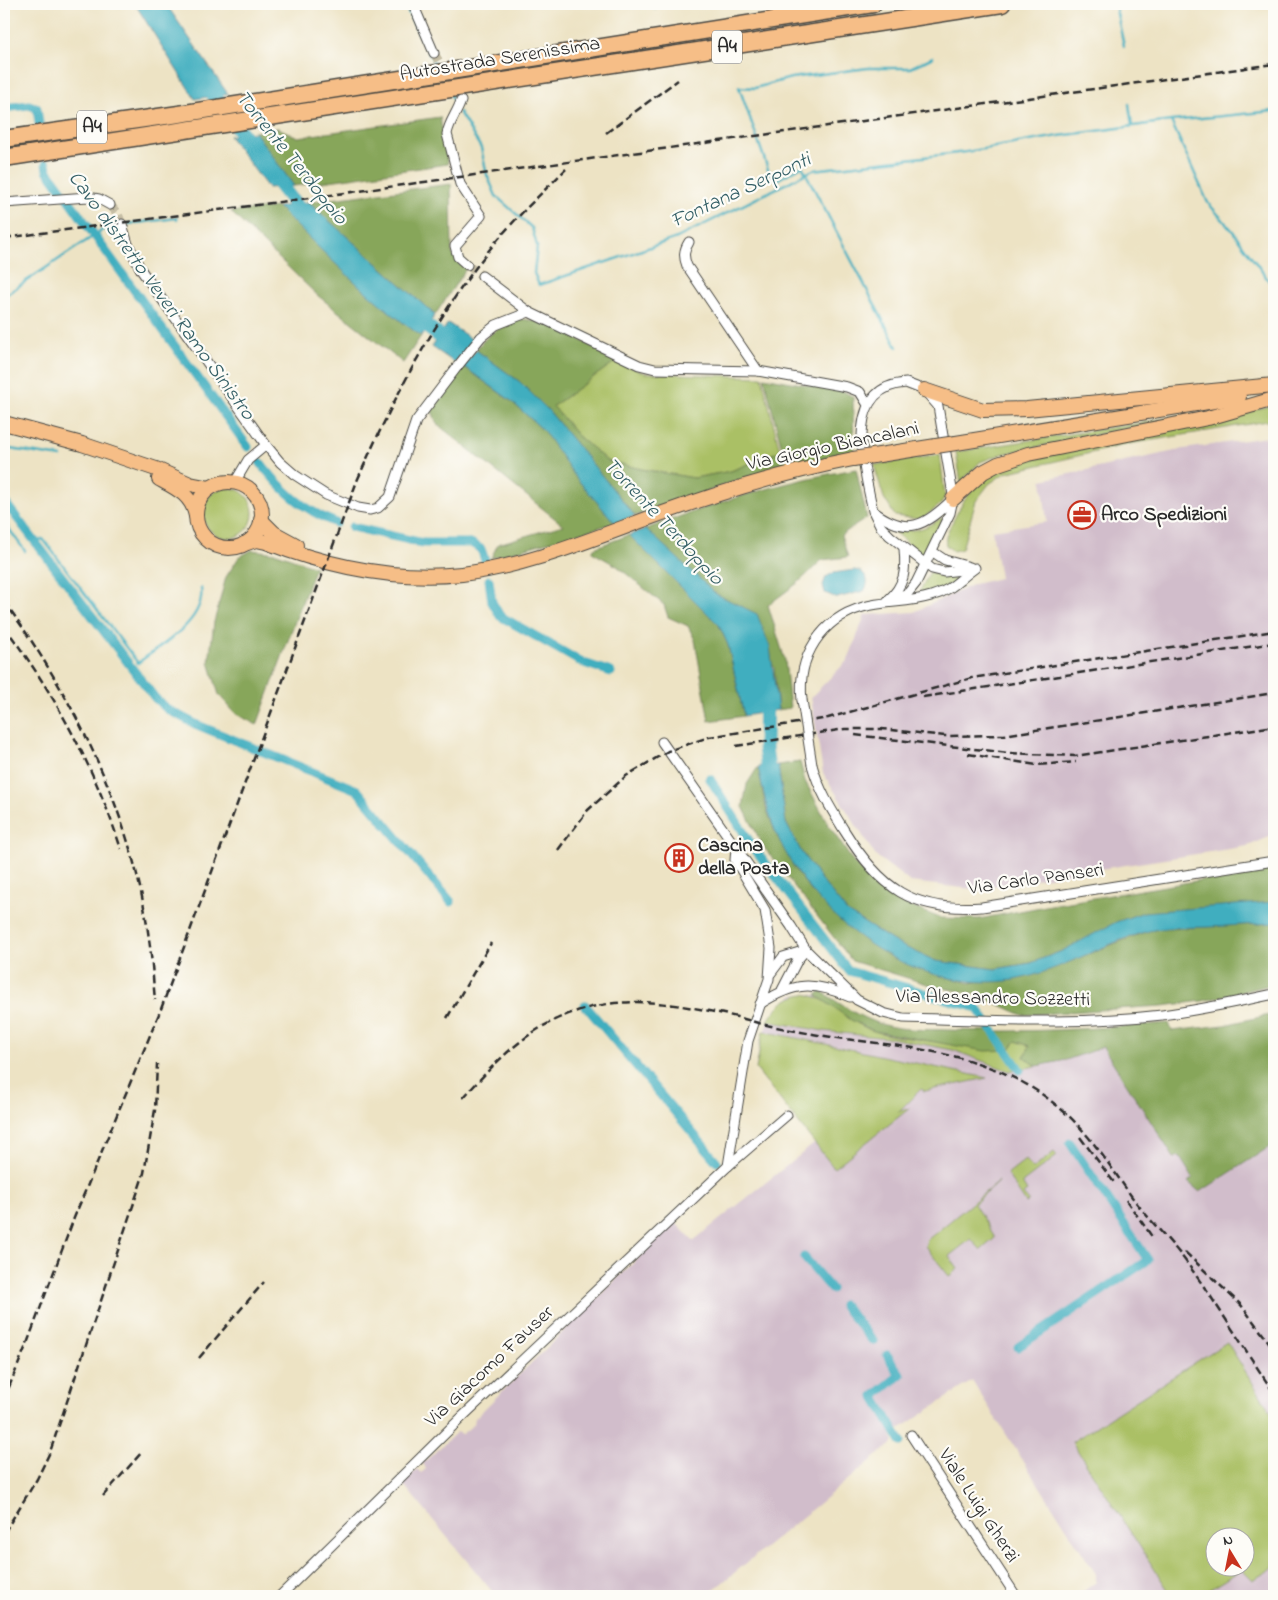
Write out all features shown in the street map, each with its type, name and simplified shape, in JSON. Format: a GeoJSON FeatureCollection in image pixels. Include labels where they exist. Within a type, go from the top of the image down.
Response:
{"type":"FeatureCollection","features":[{"type":"Feature","properties":{"kind":"highway","name":"Autostrada Serenissima"},"geometry":{"type":"LineString","coordinates":[[4,139],[180,114],[873,4]]}},
{"type":"Feature","properties":{"kind":"highway","name":"Autostrada Serenissima"},"geometry":{"type":"LineString","coordinates":[[4,158],[289,114],[455,100],[1002,4]]}},
{"type":"Feature","properties":{"kind":"main road"},"geometry":{"type":"LineString","coordinates":[[924,390],[983,410],[1027,409],[1274,385]]}},
{"type":"Feature","properties":{"kind":"main road","name":"Via Giorgio Biancalani"},"geometry":{"type":"LineString","coordinates":[[321,559],[370,570],[407,575],[442,575],[500,567],[568,548],[722,492],[801,469],[1274,390]]}},
{"type":"Feature","properties":{"kind":"main road"},"geometry":{"type":"LineString","coordinates":[[953,499],[983,472],[998,464],[1028,454],[1208,418],[1274,399]]}},
{"type":"Feature","properties":{"kind":"main road"},"geometry":{"type":"LineString","coordinates":[[4,423],[56,436],[156,469],[190,484],[210,488],[226,482],[234,482],[252,492],[260,505],[261,520],[252,538],[244,544]]}},
{"type":"Feature","properties":{"kind":"main road"},"geometry":{"type":"LineString","coordinates":[[123,459],[184,494],[192,501],[200,531],[212,543],[228,547],[256,540],[321,559]]}},
{"type":"Feature","properties":{"kind":"main road"},"geometry":{"type":"LineString","coordinates":[[196,516],[197,505],[210,488]]}},
{"type":"Feature","properties":{"kind":"main road"},"geometry":{"type":"LineString","coordinates":[[261,520],[280,536],[321,559]]}},
{"type":"Feature","properties":{"kind":"street"},"geometry":{"type":"LineString","coordinates":[[413,4],[434,53]]}},
{"type":"Feature","properties":{"kind":"street"},"geometry":{"type":"LineString","coordinates":[[455,100],[447,134],[460,184],[481,216],[455,246],[458,257],[467,265]]}},
{"type":"Feature","properties":{"kind":"street"},"geometry":{"type":"LineString","coordinates":[[4,203],[76,197],[98,199],[110,205]]}},
{"type":"Feature","properties":{"kind":"street"},"geometry":{"type":"LineString","coordinates":[[122,224],[128,244],[141,270],[266,445],[295,475],[326,495],[358,508],[370,510],[378,508],[390,497],[416,421],[481,337],[496,325],[529,312]]}},
{"type":"Feature","properties":{"kind":"street"},"geometry":{"type":"LineString","coordinates":[[689,242],[684,249],[684,258],[687,266],[758,371]]}},
{"type":"Feature","properties":{"kind":"street"},"geometry":{"type":"LineString","coordinates":[[482,276],[529,312],[639,365],[655,369],[758,371],[847,387],[860,392],[868,405]]}},
{"type":"Feature","properties":{"kind":"street"},"geometry":{"type":"LineString","coordinates":[[873,511],[887,521],[905,526],[916,526],[927,522],[953,499],[941,414],[938,406],[924,390],[906,383],[893,384],[881,389],[865,410],[862,431],[867,485],[873,511],[881,527],[904,549],[927,565],[944,572],[975,568]]}},
{"type":"Feature","properties":{"kind":"street"},"geometry":{"type":"LineString","coordinates":[[234,482],[248,460],[266,445]]}},
{"type":"Feature","properties":{"kind":"street","name":"Via Carlo Panseri"},"geometry":{"type":"LineString","coordinates":[[884,603],[908,593],[927,565],[950,513],[953,499]]}},
{"type":"Feature","properties":{"kind":"street"},"geometry":{"type":"LineString","coordinates":[[884,603],[894,594],[905,574],[904,549]]}},
{"type":"Feature","properties":{"kind":"street"},"geometry":{"type":"LineString","coordinates":[[933,552],[945,560],[975,568]]}},
{"type":"Feature","properties":{"kind":"street","name":"Via Carlo Panseri"},"geometry":{"type":"LineString","coordinates":[[975,568],[964,576],[954,588],[930,597],[863,607],[840,617],[816,639],[802,669],[802,700],[812,765],[826,802],[870,868],[890,886],[910,898],[960,909],[1274,861]]}},
{"type":"Feature","properties":{"kind":"street","name":"Via Alessandro Sozzetti"},"geometry":{"type":"LineString","coordinates":[[662,742],[806,950],[857,1000],[883,1013],[902,1018],[1038,1021],[1162,1015],[1274,994]]}},
{"type":"Feature","properties":{"kind":"street"},"geometry":{"type":"LineString","coordinates":[[728,1166],[748,1041],[770,974],[771,948],[765,910],[735,860],[736,848]]}},
{"type":"Feature","properties":{"kind":"street"},"geometry":{"type":"LineString","coordinates":[[770,974],[783,957],[806,950]]}},
{"type":"Feature","properties":{"kind":"street"},"geometry":{"type":"LineString","coordinates":[[782,990],[798,959],[806,950]]}},
{"type":"Feature","properties":{"kind":"street"},"geometry":{"type":"LineString","coordinates":[[760,1004],[782,990],[808,986],[831,989],[857,1000]]}},
{"type":"Feature","properties":{"kind":"street","name":"Via Giacomo Fauser"},"geometry":{"type":"LineString","coordinates":[[280,1596],[461,1418],[728,1166],[787,1115]]}},
{"type":"Feature","properties":{"kind":"street","name":"Viale Luigi Gherzi"},"geometry":{"type":"LineString","coordinates":[[911,1435],[1016,1596]]}},
{"type":"Feature","properties":{"kind":"shaded area"},"geometry":{"type":"Polygon","coordinates":[[[1274,436],[1274,835],[1248,846],[972,889],[910,882],[875,855],[823,773],[811,697],[848,660],[865,615],[914,612],[974,584],[1000,578],[992,530],[1047,522],[1042,480],[1184,449],[1274,436]]]}},
{"type":"Feature","properties":{"kind":"shaded area"},"geometry":{"type":"Polygon","coordinates":[[[804,994],[816,995],[874,1031],[1151,1034],[1224,1025],[1274,1014],[1274,1596],[1077,1596],[1096,1582],[1096,1574],[972,1381],[891,1435],[894,1442],[706,1596],[496,1596],[403,1484],[417,1469],[421,1473],[426,1469],[423,1463],[457,1432],[462,1434],[474,1424],[475,1418],[675,1222],[693,1241],[815,1143],[756,1069],[760,1041],[775,1009],[793,995],[804,994]]]}},
{"type":"Feature","properties":{"kind":"green space"},"geometry":{"type":"Polygon","coordinates":[[[440,117],[448,164],[294,186],[255,132],[278,128],[298,137],[440,117]]]}},
{"type":"Feature","properties":{"kind":"green space"},"geometry":{"type":"Polygon","coordinates":[[[451,184],[452,253],[457,261],[466,269],[435,315],[308,202],[451,184]]]}},
{"type":"Feature","properties":{"kind":"green space"},"geometry":{"type":"Polygon","coordinates":[[[278,207],[364,290],[421,336],[403,363],[317,295],[231,212],[278,207]]]}},
{"type":"Feature","properties":{"kind":"green space"},"geometry":{"type":"Polygon","coordinates":[[[519,319],[532,320],[557,328],[616,361],[553,406],[577,435],[607,461],[694,478],[731,471],[780,451],[782,449],[764,377],[845,392],[853,397],[854,453],[752,476],[635,516],[549,411],[520,382],[476,350],[495,331],[519,319]]]}},
{"type":"Feature","properties":{"kind":"green space"},"geometry":{"type":"Polygon","coordinates":[[[616,361],[645,373],[762,377],[780,451],[731,471],[694,478],[607,461],[577,435],[553,406],[616,361]]]}},
{"type":"Feature","properties":{"kind":"green space"},"geometry":{"type":"Polygon","coordinates":[[[463,366],[512,402],[544,431],[577,479],[615,523],[491,558],[498,544],[563,525],[437,424],[432,411],[463,366]]]}},
{"type":"Feature","properties":{"kind":"green space"},"geometry":{"type":"Polygon","coordinates":[[[1274,405],[1274,420],[1129,444],[1005,473],[989,484],[976,501],[962,549],[953,551],[946,545],[948,532],[967,497],[981,481],[1000,470],[1024,461],[1274,405]]]}},
{"type":"Feature","properties":{"kind":"green space"},"geometry":{"type":"Polygon","coordinates":[[[1191,415],[1002,454],[980,462],[961,482],[956,452],[1191,415]]]}},
{"type":"Feature","properties":{"kind":"green space"},"geometry":{"type":"Polygon","coordinates":[[[940,455],[945,496],[941,504],[926,516],[917,519],[895,516],[884,498],[874,465],[940,455]]]}},
{"type":"Feature","properties":{"kind":"green space"},"geometry":{"type":"Polygon","coordinates":[[[856,469],[867,518],[841,535],[848,557],[822,560],[799,582],[768,605],[785,660],[790,708],[778,710],[774,667],[734,604],[716,594],[699,580],[646,529],[697,510],[776,486],[856,469]]]}},
{"type":"Feature","properties":{"kind":"green space"},"geometry":{"type":"Polygon","coordinates":[[[233,488],[246,495],[252,503],[252,523],[246,531],[238,537],[223,538],[210,531],[204,523],[203,508],[210,495],[218,489],[233,488]]]}},
{"type":"Feature","properties":{"kind":"green space"},"geometry":{"type":"Polygon","coordinates":[[[941,518],[943,519],[924,556],[894,532],[895,528],[919,529],[941,518]]]}},
{"type":"Feature","properties":{"kind":"green space"},"geometry":{"type":"Polygon","coordinates":[[[629,535],[719,625],[728,645],[744,716],[709,721],[695,640],[688,626],[668,617],[664,605],[617,566],[592,552],[594,548],[629,535]]]}},
{"type":"Feature","properties":{"kind":"green space"},"geometry":{"type":"Polygon","coordinates":[[[252,550],[277,553],[315,567],[257,725],[236,714],[219,695],[209,662],[214,622],[226,577],[239,557],[252,550]]]}},
{"type":"Feature","properties":{"kind":"green space"},"geometry":{"type":"Polygon","coordinates":[[[930,572],[955,576],[956,581],[943,589],[917,596],[930,572]]]}},
{"type":"Feature","properties":{"kind":"green space"},"geometry":{"type":"Polygon","coordinates":[[[800,762],[805,781],[828,824],[854,863],[880,888],[907,905],[940,918],[979,919],[1051,905],[1274,868],[1274,902],[1224,907],[1062,951],[1031,963],[995,969],[936,961],[898,944],[847,912],[802,853],[786,823],[778,765],[800,762]]]}},
{"type":"Feature","properties":{"kind":"green space"},"geometry":{"type":"Polygon","coordinates":[[[758,767],[766,808],[776,834],[796,871],[811,891],[889,956],[932,973],[970,983],[1046,970],[1150,930],[1274,923],[1274,984],[1203,1001],[1162,1006],[1022,1015],[975,994],[937,987],[852,961],[763,846],[743,807],[747,784],[758,767]]]}},
{"type":"Feature","properties":{"kind":"green space"},"geometry":{"type":"Polygon","coordinates":[[[821,991],[865,1018],[897,1028],[914,1029],[1031,1031],[1169,1023],[1172,1031],[1224,1025],[1274,1014],[1274,1144],[1200,1192],[1188,1182],[1193,1178],[1179,1156],[1174,1158],[1103,1047],[1066,1060],[1037,1066],[1024,1057],[1030,1046],[1016,1041],[1009,1050],[985,1051],[874,1031],[851,1020],[816,995],[821,991]]]}},
{"type":"Feature","properties":{"kind":"green space"},"geometry":{"type":"Polygon","coordinates":[[[804,994],[823,1000],[865,1027],[885,1034],[1009,1050],[1016,1041],[1030,1046],[1024,1057],[1037,1066],[1009,1071],[953,1050],[896,1039],[823,1031],[768,1021],[775,1011],[787,1000],[804,994]]]}},
{"type":"Feature","properties":{"kind":"green space"},"geometry":{"type":"Polygon","coordinates":[[[763,1031],[987,1078],[925,1091],[921,1089],[898,1112],[910,1108],[834,1168],[756,1069],[763,1031]]]}},
{"type":"Feature","properties":{"kind":"green space"},"geometry":{"type":"Polygon","coordinates":[[[1054,1152],[1057,1156],[1022,1183],[1027,1191],[1023,1194],[1029,1201],[1026,1203],[1007,1174],[1025,1160],[1033,1169],[1054,1152]]]}},
{"type":"Feature","properties":{"kind":"green space"},"geometry":{"type":"Polygon","coordinates":[[[999,1181],[974,1204],[995,1238],[981,1250],[971,1239],[949,1256],[958,1269],[949,1276],[925,1246],[927,1240],[999,1181]]]}},
{"type":"Feature","properties":{"kind":"green space"},"geometry":{"type":"Polygon","coordinates":[[[1227,1342],[1274,1417],[1274,1567],[1253,1580],[1251,1578],[1256,1578],[1256,1528],[1206,1528],[1206,1578],[1228,1578],[1199,1596],[1172,1596],[1072,1442],[1227,1342]]]}},
{"type":"Feature","properties":{"kind":"water"},"geometry":{"type":"Polygon","coordinates":[[[135,4],[166,4],[228,94],[195,99],[135,4]]]}},
{"type":"Feature","properties":{"kind":"water"},"geometry":{"type":"Polygon","coordinates":[[[255,132],[294,186],[268,188],[229,136],[255,132]]]}},
{"type":"Feature","properties":{"kind":"water"},"geometry":{"type":"Polygon","coordinates":[[[308,202],[435,315],[421,336],[364,290],[278,207],[308,202]]]}},
{"type":"Feature","properties":{"kind":"water"},"geometry":{"type":"Polygon","coordinates":[[[448,323],[473,340],[455,363],[432,347],[448,323]]]}},
{"type":"Feature","properties":{"kind":"water"},"geometry":{"type":"Polygon","coordinates":[[[476,350],[520,382],[549,411],[635,516],[615,523],[577,479],[543,430],[510,400],[463,366],[476,350]]]}},
{"type":"Feature","properties":{"kind":"water"},"geometry":{"type":"Polygon","coordinates":[[[646,529],[716,594],[757,614],[770,647],[778,710],[744,716],[728,645],[719,625],[629,535],[646,529]]]}},
{"type":"Feature","properties":{"kind":"water"},"geometry":{"type":"Polygon","coordinates":[[[854,570],[862,572],[866,577],[867,584],[864,591],[837,598],[825,593],[823,585],[826,577],[833,573],[854,570]]]}},
{"type":"Feature","properties":{"kind":"water"},"geometry":{"type":"Polygon","coordinates":[[[778,765],[786,823],[802,853],[822,881],[847,912],[898,944],[936,961],[995,969],[1031,963],[1062,951],[1116,922],[1144,912],[1274,902],[1274,923],[1157,929],[1132,936],[1042,973],[1006,981],[970,981],[934,974],[901,962],[869,943],[840,921],[814,894],[793,865],[776,833],[768,809],[758,767],[778,765]]]}},
{"type":"Feature","properties":{"kind":"waterway","name":"Fontana Serponti"},"geometry":{"type":"LineString","coordinates":[[404,4],[436,67]]}},
{"type":"Feature","properties":{"kind":"waterway"},"geometry":{"type":"LineString","coordinates":[[654,4],[655,8]]}},
{"type":"Feature","properties":{"kind":"waterway"},"geometry":{"type":"LineString","coordinates":[[1116,9],[1124,46]]}},
{"type":"Feature","properties":{"kind":"waterway"},"geometry":{"type":"LineString","coordinates":[[897,347],[802,166],[777,180],[769,172],[739,87],[755,88],[791,78],[868,68],[910,68],[933,57]]}},
{"type":"Feature","properties":{"kind":"waterway","name":"Torrente Terdoppio"},"geometry":{"type":"LineString","coordinates":[[204,81],[253,149]]}},
{"type":"Feature","properties":{"kind":"waterway","name":"Fontana Serponti"},"geometry":{"type":"LineString","coordinates":[[450,94],[456,105]]}},
{"type":"Feature","properties":{"kind":"waterway"},"geometry":{"type":"LineString","coordinates":[[1129,104],[1132,126]]}},
{"type":"Feature","properties":{"kind":"waterway","name":"Cavo distretto Veveri Ramo Sinistro"},"geometry":{"type":"LineString","coordinates":[[4,108],[29,105],[37,108],[39,123]]}},
{"type":"Feature","properties":{"kind":"waterway"},"geometry":{"type":"LineString","coordinates":[[1171,121],[1274,111]]}},
{"type":"Feature","properties":{"kind":"waterway","name":"Fontana Serponti"},"geometry":{"type":"LineString","coordinates":[[459,112],[481,148],[487,175],[496,196],[532,228],[537,246],[534,273],[539,285],[677,238],[813,170],[966,152],[1059,136],[1171,121],[1208,203],[1232,230],[1274,288]]}},
{"type":"Feature","properties":{"kind":"waterway","name":"Cavo distretto Veveri Ramo Sinistro"},"geometry":{"type":"LineString","coordinates":[[46,164],[47,170],[248,447]]}},
{"type":"Feature","properties":{"kind":"waterway","name":"Torrente Terdoppio"},"geometry":{"type":"LineString","coordinates":[[270,172],[308,221]]}},
{"type":"Feature","properties":{"kind":"waterway"},"geometry":{"type":"LineString","coordinates":[[128,224],[177,218],[177,220]]}},
{"type":"Feature","properties":{"kind":"waterway"},"geometry":{"type":"LineString","coordinates":[[4,296],[107,227],[112,226]]}},
{"type":"Feature","properties":{"kind":"waterway","name":"Torrente Terdoppio"},"geometry":{"type":"LineString","coordinates":[[410,314],[456,348]]}},
{"type":"Feature","properties":{"kind":"waterway"},"geometry":{"type":"LineString","coordinates":[[4,448],[61,457]]}},
{"type":"Feature","properties":{"kind":"waterway","name":"Cavo distretto Veveri Ramo Sinistro"},"geometry":{"type":"LineString","coordinates":[[260,462],[276,482],[294,498],[324,518],[336,523]]}},
{"type":"Feature","properties":{"kind":"waterway"},"geometry":{"type":"LineString","coordinates":[[4,501],[155,698],[167,709],[195,724],[357,790],[451,902]]}},
{"type":"Feature","properties":{"kind":"waterway"},"geometry":{"type":"LineString","coordinates":[[4,522],[25,551]]}},
{"type":"Feature","properties":{"kind":"waterway","name":"Cavo distretto Veveri Ramo Sinistro"},"geometry":{"type":"LineString","coordinates":[[352,527],[423,543],[471,543],[481,549],[485,560]]}},
{"type":"Feature","properties":{"kind":"waterway"},"geometry":{"type":"LineString","coordinates":[[39,541],[43,539],[138,663],[180,631],[189,621],[197,611],[201,600],[201,588]]}},
{"type":"Feature","properties":{"kind":"waterway","name":"Cavo distretto Veveri Ramo Sinistro"},"geometry":{"type":"LineString","coordinates":[[489,580],[492,602],[500,616],[581,662],[611,672]]}},
{"type":"Feature","properties":{"kind":"waterway","name":"Torrente Terdoppio"},"geometry":{"type":"LineString","coordinates":[[766,691],[765,747],[770,785]]}},
{"type":"Feature","properties":{"kind":"waterway","name":"Cavo distretto Veveri Ramo Sinistro"},"geometry":{"type":"LineString","coordinates":[[710,779],[753,847],[849,971],[977,1008],[1020,1070]]}},
{"type":"Feature","properties":{"kind":"waterway"},"geometry":{"type":"LineString","coordinates":[[585,1005],[717,1162]]}},
{"type":"Feature","properties":{"kind":"waterway","name":"Cavo distretto Veveri Ramo Sinistro"},"geometry":{"type":"LineString","coordinates":[[1018,1347],[1148,1260],[1070,1143]]}},
{"type":"Feature","properties":{"kind":"waterway"},"geometry":{"type":"LineString","coordinates":[[804,1257],[831,1289]]}},
{"type":"Feature","properties":{"kind":"waterway"},"geometry":{"type":"LineString","coordinates":[[843,1305],[873,1341]]}},
{"type":"Feature","properties":{"kind":"waterway","name":"Cavo distretto Veveri Ramo Sinistro"},"geometry":{"type":"LineString","coordinates":[[887,1355],[900,1375],[874,1396],[901,1442]]}},
{"type":"Feature","properties":{"kind":"tunnel"},"geometry":{"type":"LineString","coordinates":[[434,53],[446,74]]}},
{"type":"Feature","properties":{"kind":"tunnel"},"geometry":{"type":"LineString","coordinates":[[110,205],[118,214],[122,224]]}},
{"type":"Feature","properties":{"kind":"tunnel"},"geometry":{"type":"LineString","coordinates":[[467,265],[482,276]]}},
{"type":"Feature","properties":{"kind":"railway"},"geometry":{"type":"LineString","coordinates":[[4,238],[280,202],[1274,64]]}},
{"type":"Feature","properties":{"kind":"railway"},"geometry":{"type":"LineString","coordinates":[[606,133],[678,80]]}},
{"type":"Feature","properties":{"kind":"railway"},"geometry":{"type":"LineString","coordinates":[[4,1399],[74,1218],[161,1009],[357,481],[371,450],[416,361],[470,276],[508,228],[566,169]]}},
{"type":"Feature","properties":{"kind":"railway"},"geometry":{"type":"LineString","coordinates":[[4,601],[30,639],[77,719],[98,761],[115,805],[130,849],[141,894],[150,947],[155,1000]]}},
{"type":"Feature","properties":{"kind":"railway"},"geometry":{"type":"LineString","coordinates":[[4,626],[40,678],[72,733],[99,790],[121,849]]}},
{"type":"Feature","properties":{"kind":"railway"},"geometry":{"type":"LineString","coordinates":[[558,850],[588,810],[626,776],[668,751],[709,737],[828,718],[972,678],[1274,631]]}},
{"type":"Feature","properties":{"kind":"railway"},"geometry":{"type":"LineString","coordinates":[[923,697],[1274,643]]}},
{"type":"Feature","properties":{"kind":"railway"},"geometry":{"type":"LineString","coordinates":[[736,746],[845,729],[882,729],[945,736],[1004,735],[1274,693]]}},
{"type":"Feature","properties":{"kind":"railway"},"geometry":{"type":"LineString","coordinates":[[855,735],[1009,753],[1075,756],[1274,726]]}},
{"type":"Feature","properties":{"kind":"railway"},"geometry":{"type":"LineString","coordinates":[[968,754],[1037,765],[1076,762]]}},
{"type":"Feature","properties":{"kind":"railway"},"geometry":{"type":"LineString","coordinates":[[447,1018],[491,943]]}},
{"type":"Feature","properties":{"kind":"railway"},"geometry":{"type":"LineString","coordinates":[[463,1098],[504,1055],[534,1032],[569,1014],[606,1004],[625,1002],[681,1006],[808,1033],[927,1050],[953,1056],[1004,1073],[1028,1085],[1064,1111],[1075,1122],[1105,1158],[1132,1197],[1187,1263],[1221,1311],[1274,1393]]}},
{"type":"Feature","properties":{"kind":"railway"},"geometry":{"type":"LineString","coordinates":[[4,1533],[37,1479],[50,1452],[144,1173],[155,1110],[157,1064]]}},
{"type":"Feature","properties":{"kind":"railway"},"geometry":{"type":"LineString","coordinates":[[1080,1137],[1116,1185]]}},
{"type":"Feature","properties":{"kind":"railway"},"geometry":{"type":"LineString","coordinates":[[1126,1200],[1153,1238]]}},
{"type":"Feature","properties":{"kind":"railway"},"geometry":{"type":"LineString","coordinates":[[1185,1252],[1241,1305],[1274,1349]]}},
{"type":"Feature","properties":{"kind":"railway"},"geometry":{"type":"LineString","coordinates":[[199,1358],[264,1282]]}},
{"type":"Feature","properties":{"kind":"railway"},"geometry":{"type":"LineString","coordinates":[[103,1496],[142,1452]]}},
{"type":"Feature","properties":{"kind":"place","name":"Arco Spedizioni"},"geometry":{"type":"Point","coordinates":[1082,515]}},
{"type":"Feature","properties":{"kind":"place","name":"Cascina della Posta"},"geometry":{"type":"Point","coordinates":[679,858]}}]}
